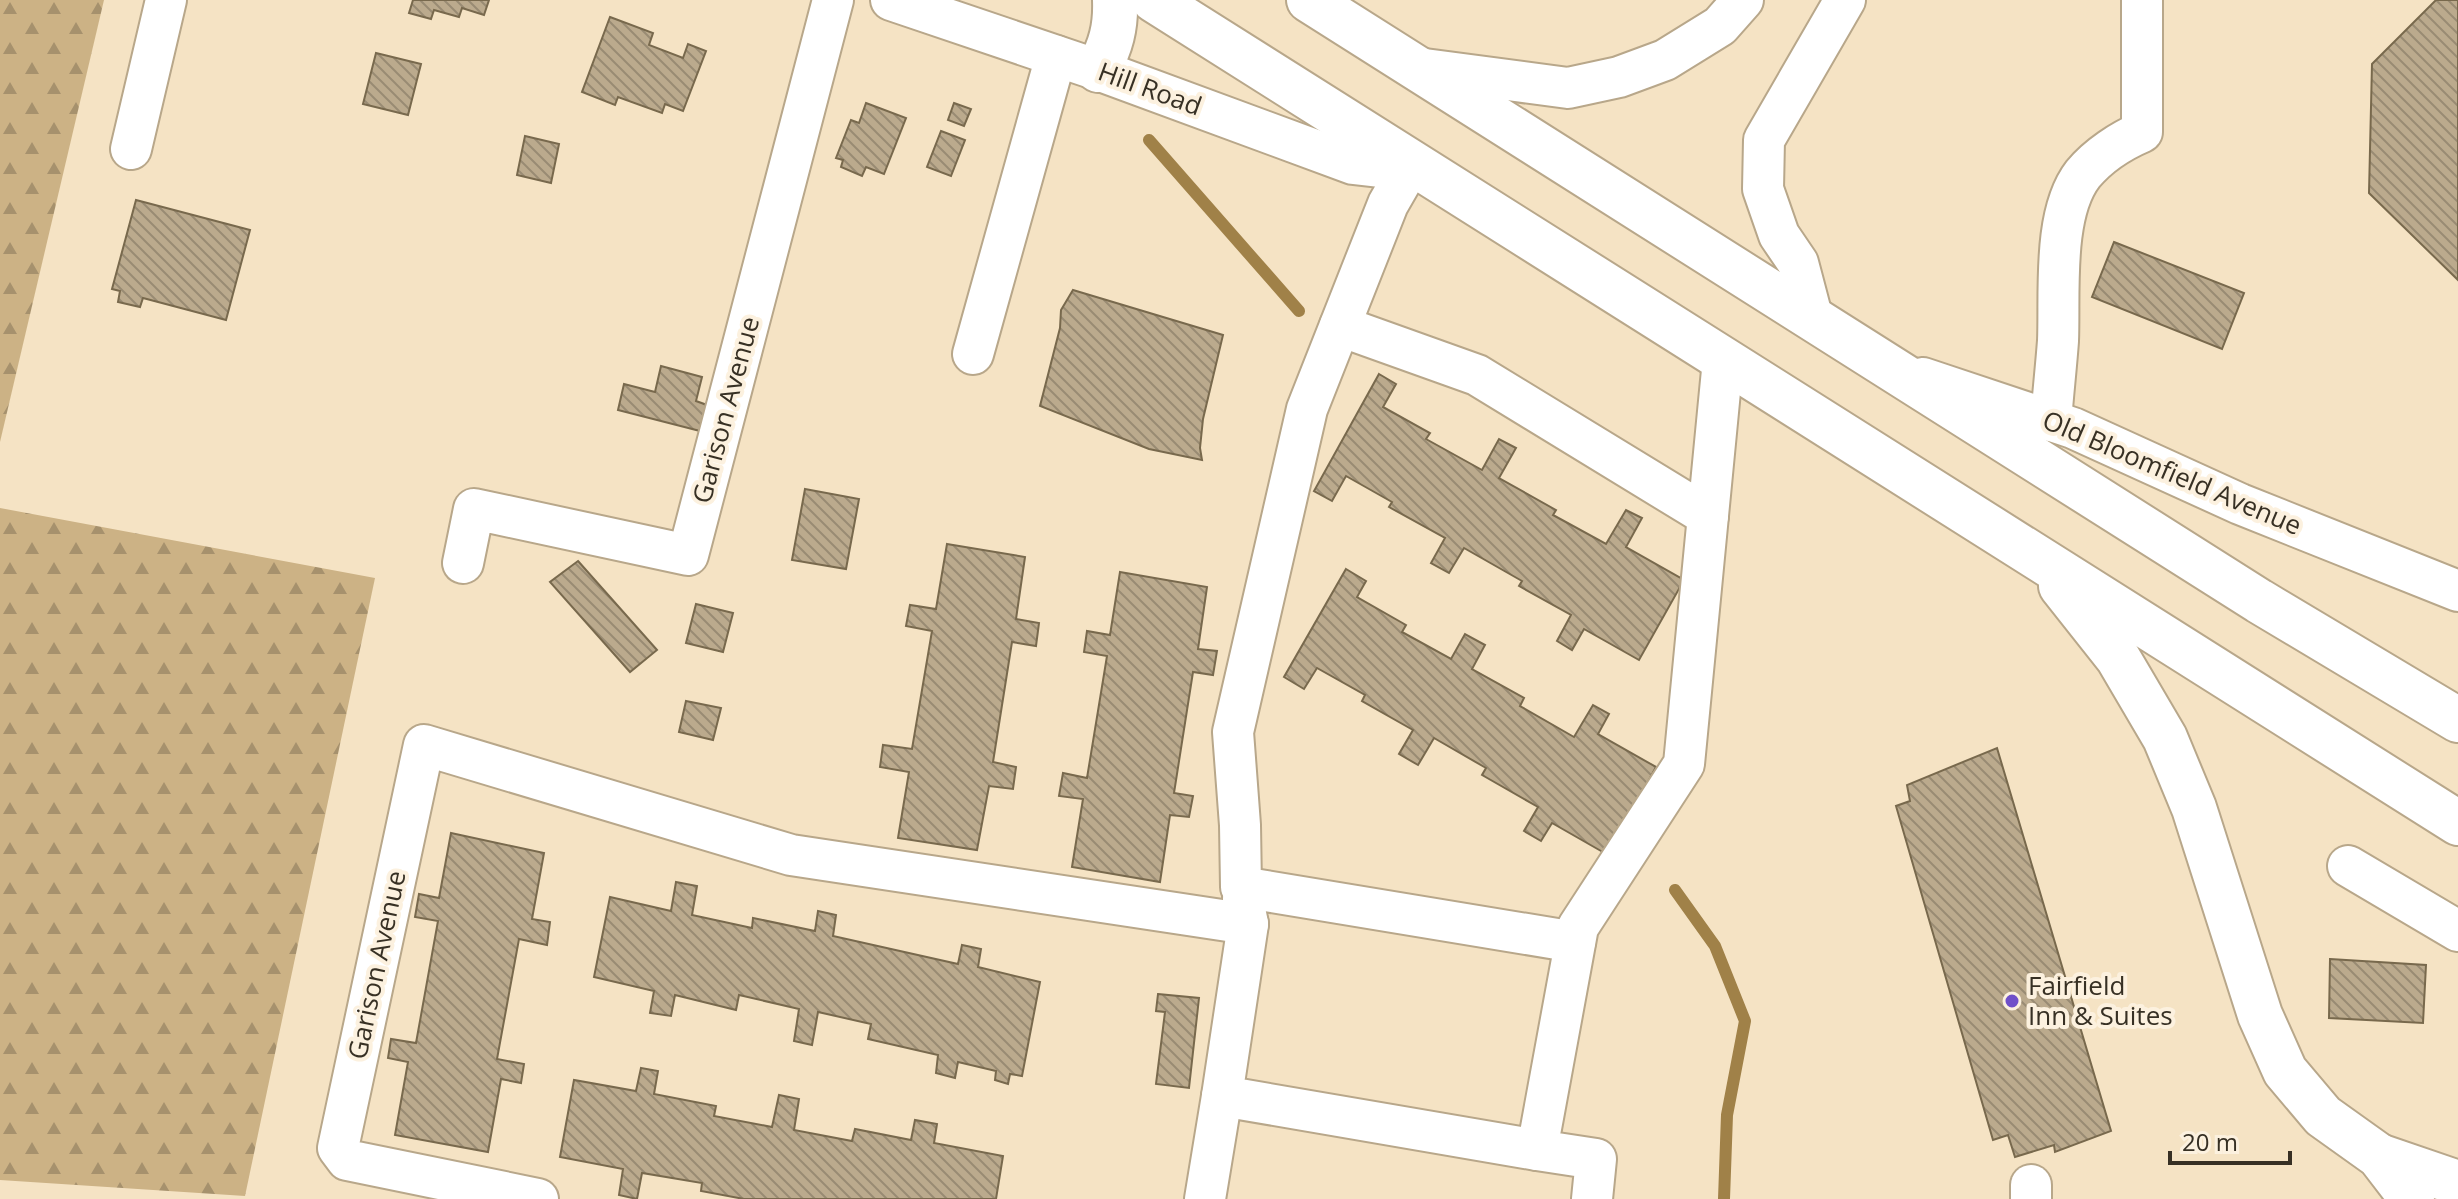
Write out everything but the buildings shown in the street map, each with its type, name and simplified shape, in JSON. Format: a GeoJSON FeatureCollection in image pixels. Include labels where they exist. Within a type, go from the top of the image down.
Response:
{"type":"FeatureCollection","features":[{"type":"Feature","properties":{"kind":"highway"},"geometry":{"type":"LineString","coordinates":[[1098,70],[1111,45],[1115,0]]}},
{"type":"Feature","properties":{"kind":"highway"},"geometry":{"type":"LineString","coordinates":[[1154,0],[2458,823]]}},
{"type":"Feature","properties":{"kind":"highway"},"geometry":{"type":"LineString","coordinates":[[1309,0],[2259,601],[2458,720]]}},
{"type":"Feature","properties":{"kind":"highway"},"geometry":{"type":"LineString","coordinates":[[2039,560],[2118,658],[2165,738],[2194,808],[2260,1015],[2285,1071],[2323,1116],[2379,1156],[2458,1183]]}},
{"type":"Feature","properties":{"kind":"highway"},"geometry":{"type":"LineString","coordinates":[[2379,1156],[2412,1199]]}},
{"type":"Feature","properties":{"kind":"street"},"geometry":{"type":"LineString","coordinates":[[131,149],[166,0]]}},
{"type":"Feature","properties":{"kind":"street","name":"Garison Avenue"},"geometry":{"type":"LineString","coordinates":[[463,563],[474,509],[688,555],[833,0]]}},
{"type":"Feature","properties":{"kind":"street","name":"Hill Road"},"geometry":{"type":"LineString","coordinates":[[891,0],[1098,70],[1353,164],[1388,168],[1411,164]]}},
{"type":"Feature","properties":{"kind":"street"},"geometry":{"type":"LineString","coordinates":[[1417,68],[1568,88],[1619,77],[1665,60],[1720,26],[1743,0]]}},
{"type":"Feature","properties":{"kind":"street"},"geometry":{"type":"LineString","coordinates":[[1813,320],[1798,263],[1779,235],[1763,189],[1764,140],[1845,0]]}},
{"type":"Feature","properties":{"kind":"street"},"geometry":{"type":"LineString","coordinates":[[2051,421],[2058,341],[2057,268],[2069,201],[2083,174],[2121,142],[2142,132],[2142,0]]}},
{"type":"Feature","properties":{"kind":"street"},"geometry":{"type":"LineString","coordinates":[[973,354],[1056,56]]}},
{"type":"Feature","properties":{"kind":"street"},"geometry":{"type":"LineString","coordinates":[[1205,1199],[1222,1096],[1244,905],[1233,732],[1307,409],[1388,204],[1411,164]]}},
{"type":"Feature","properties":{"kind":"street"},"geometry":{"type":"LineString","coordinates":[[1340,326],[1477,375],[1708,516]]}},
{"type":"Feature","properties":{"kind":"street"},"geometry":{"type":"LineString","coordinates":[[1537,1150],[1578,927],[1684,764],[1723,360]]}},
{"type":"Feature","properties":{"kind":"street","name":"Old Bloomfield Avenue"},"geometry":{"type":"LineString","coordinates":[[1884,365],[2073,428],[2240,504],[2458,591]]}},
{"type":"Feature","properties":{"kind":"street","name":"Garison Avenue"},"geometry":{"type":"LineString","coordinates":[[538,1199],[347,1160],[338,1148],[424,745],[791,855],[1244,905]]}},
{"type":"Feature","properties":{"kind":"street"},"geometry":{"type":"LineString","coordinates":[[2348,866],[2458,931]]}},
{"type":"Feature","properties":{"kind":"street"},"geometry":{"type":"LineString","coordinates":[[1244,905],[1575,942]]}},
{"type":"Feature","properties":{"kind":"street"},"geometry":{"type":"LineString","coordinates":[[1222,1096],[1596,1159],[1592,1199]]}},
{"type":"Feature","properties":{"kind":"green space"},"geometry":{"type":"Polygon","coordinates":[[[0,0],[104,0],[0,442],[0,0]]]}},
{"type":"Feature","properties":{"kind":"green space"},"geometry":{"type":"Polygon","coordinates":[[[0,508],[375,578],[245,1196],[0,1180],[0,508]]]}},
{"type":"Feature","properties":{"kind":"waterway"},"geometry":{"type":"LineString","coordinates":[[1149,140],[1299,311]]}},
{"type":"Feature","properties":{"kind":"waterway"},"geometry":{"type":"LineString","coordinates":[[1675,890],[1715,946],[1745,1021],[1727,1115],[1724,1199]]}},
{"type":"Feature","properties":{"kind":"place","name":"Fairfield Inn & Suites"},"geometry":{"type":"Point","coordinates":[2012,1001]}}]}
